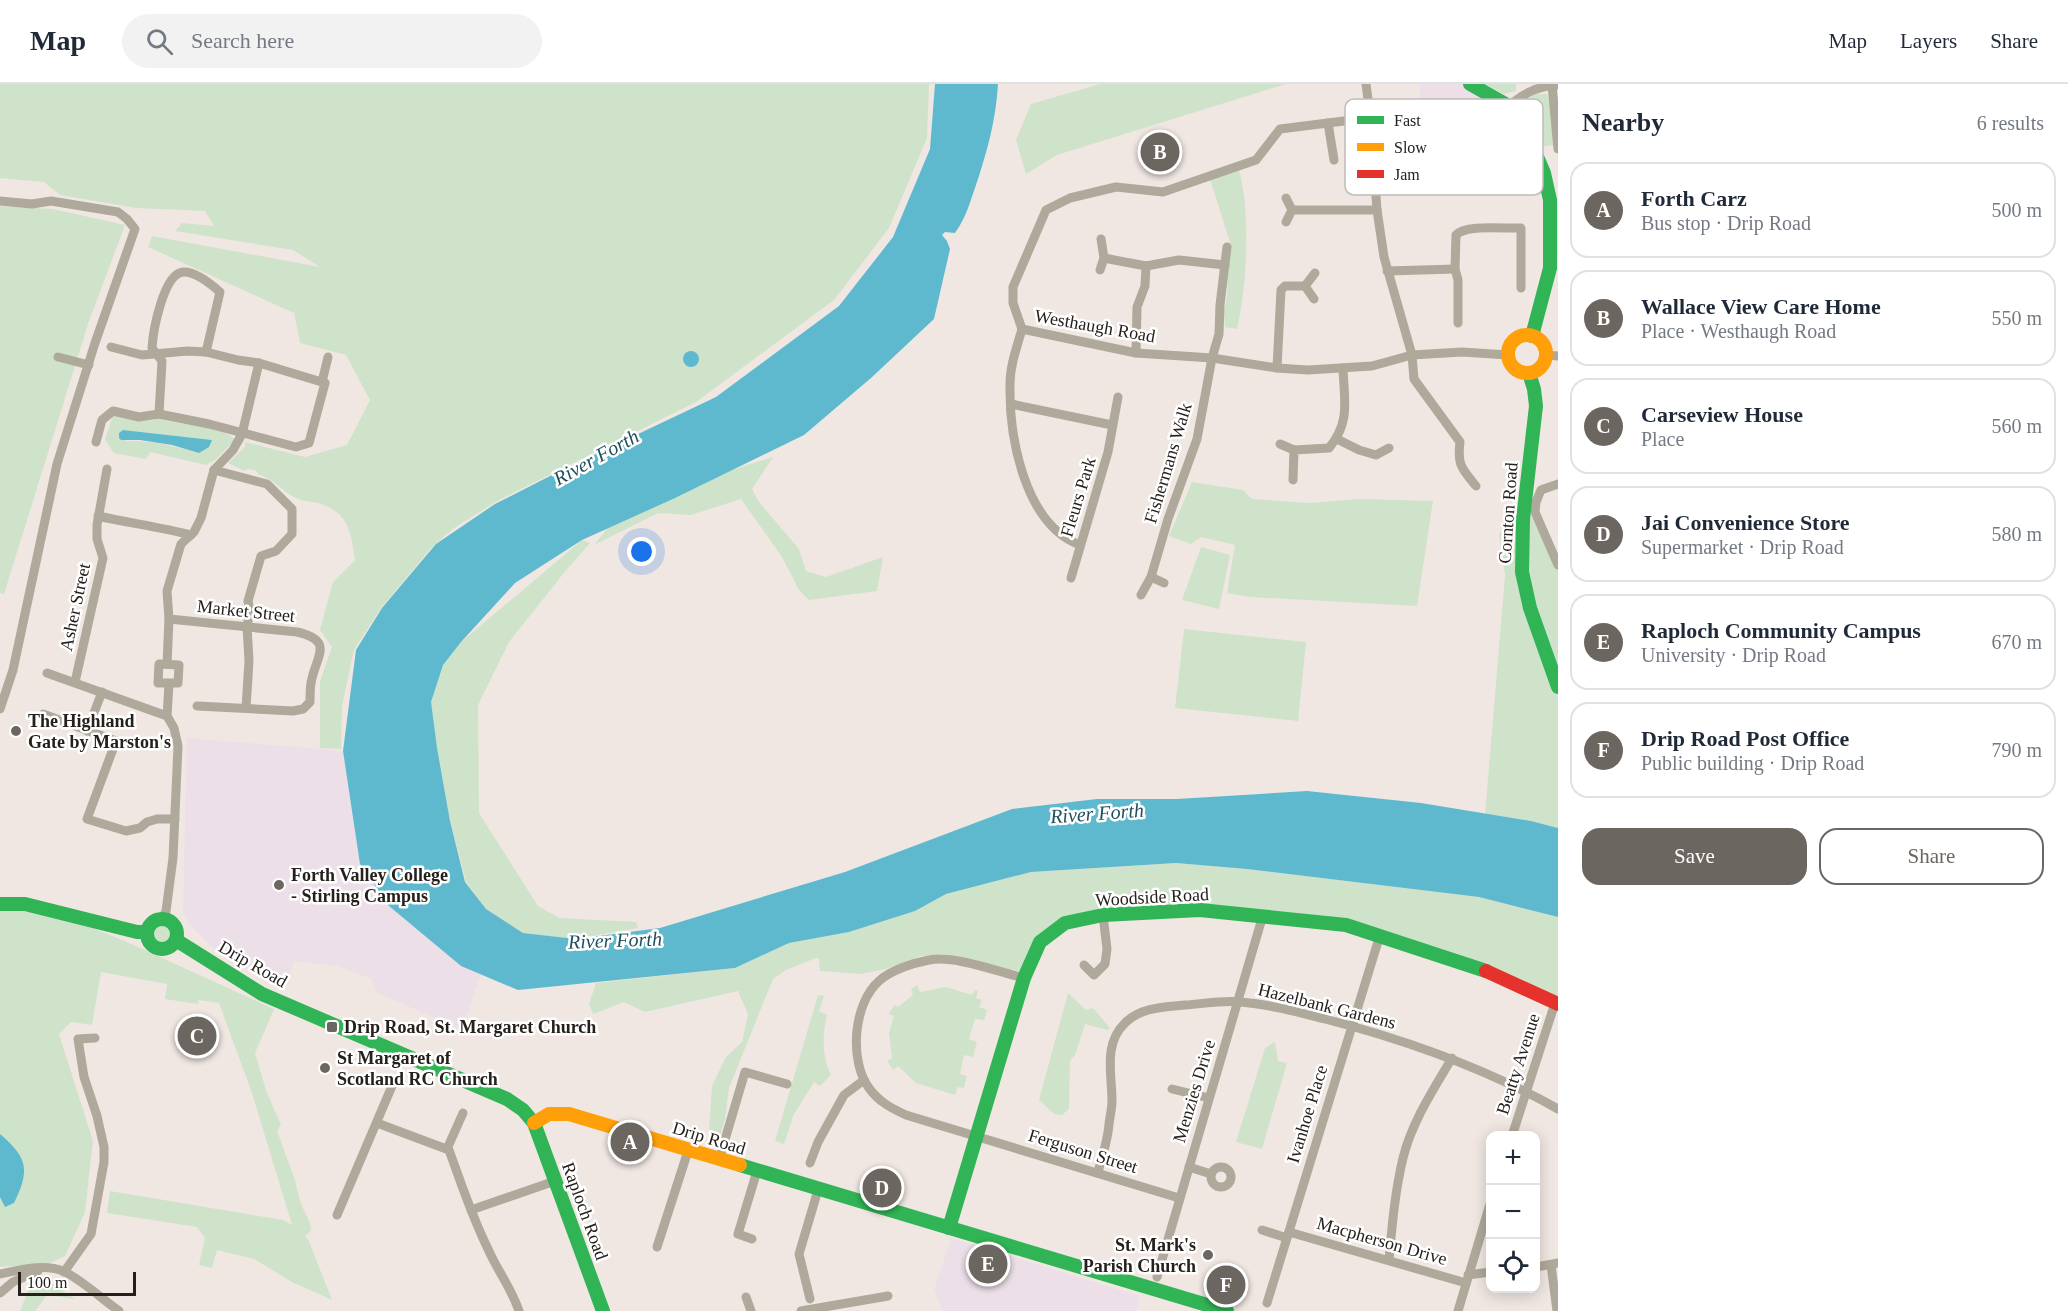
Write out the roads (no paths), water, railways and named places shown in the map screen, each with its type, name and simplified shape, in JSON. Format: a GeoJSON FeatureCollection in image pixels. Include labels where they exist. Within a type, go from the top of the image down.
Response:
{"type":"FeatureCollection","features":[{"type":"Feature","properties":{"kind":"street"},"geometry":{"type":"LineString","coordinates":[[1366,84],[1368,99]]}},
{"type":"Feature","properties":{"kind":"street"},"geometry":{"type":"LineString","coordinates":[[1470,84],[1497,99]]}},
{"type":"Feature","properties":{"kind":"street"},"geometry":{"type":"LineString","coordinates":[[1519,99],[1537,88],[1555,85],[1558,149]]}},
{"type":"Feature","properties":{"kind":"street"},"geometry":{"type":"LineString","coordinates":[[1334,160],[1328,123],[1345,121]]}},
{"type":"Feature","properties":{"kind":"street","name":"Westhaugh Road"},"geometry":{"type":"LineString","coordinates":[[1328,123],[1280,129],[1256,160],[1163,192],[1116,187],[1070,198],[1046,210],[1013,287],[1013,303],[1023,329],[1136,353],[1212,358],[1277,368],[1308,370],[1372,366],[1412,355],[1462,352],[1508,355]]}},
{"type":"Feature","properties":{"kind":"street"},"geometry":{"type":"LineString","coordinates":[[1532,336],[1550,268],[1550,200],[1543,175]]}},
{"type":"Feature","properties":{"kind":"street"},"geometry":{"type":"LineString","coordinates":[[1376,195],[1387,271],[1412,355],[1414,379],[1460,442],[1458,455],[1460,466],[1476,486]]}},
{"type":"Feature","properties":{"kind":"street"},"geometry":{"type":"LineString","coordinates":[[1286,198],[1292,210]]}},
{"type":"Feature","properties":{"kind":"street"},"geometry":{"type":"LineString","coordinates":[[0,201],[32,204],[51,201],[118,212],[135,229],[57,464],[14,670],[0,709]]}},
{"type":"Feature","properties":{"kind":"street"},"geometry":{"type":"LineString","coordinates":[[1292,210],[1377,210]]}},
{"type":"Feature","properties":{"kind":"street"},"geometry":{"type":"LineString","coordinates":[[1286,222],[1292,210]]}},
{"type":"Feature","properties":{"kind":"street"},"geometry":{"type":"LineString","coordinates":[[1458,323],[1458,280],[1455,269],[1456,236],[1459,232],[1470,229],[1521,228],[1521,288]]}},
{"type":"Feature","properties":{"kind":"street"},"geometry":{"type":"LineString","coordinates":[[1100,270],[1104,258],[1101,239]]}},
{"type":"Feature","properties":{"kind":"street","name":"Fishermans Walk"},"geometry":{"type":"LineString","coordinates":[[1141,595],[1151,577],[1168,519],[1197,439],[1212,358],[1219,334],[1227,247]]}},
{"type":"Feature","properties":{"kind":"street"},"geometry":{"type":"LineString","coordinates":[[1104,258],[1146,266],[1179,260],[1225,265]]}},
{"type":"Feature","properties":{"kind":"street"},"geometry":{"type":"LineString","coordinates":[[1136,353],[1137,307],[1145,286],[1146,266]]}},
{"type":"Feature","properties":{"kind":"street"},"geometry":{"type":"LineString","coordinates":[[1387,271],[1455,269]]}},
{"type":"Feature","properties":{"kind":"street"},"geometry":{"type":"LineString","coordinates":[[159,414],[162,361],[152,348],[153,334],[164,295],[174,276],[185,272],[212,285],[220,292],[206,352]]}},
{"type":"Feature","properties":{"kind":"street"},"geometry":{"type":"LineString","coordinates":[[1305,286],[1315,273]]}},
{"type":"Feature","properties":{"kind":"street"},"geometry":{"type":"LineString","coordinates":[[1277,368],[1281,290],[1285,286],[1305,286]]}},
{"type":"Feature","properties":{"kind":"street"},"geometry":{"type":"LineString","coordinates":[[1305,286],[1314,299]]}},
{"type":"Feature","properties":{"kind":"street"},"geometry":{"type":"LineString","coordinates":[[1023,329],[1014,357],[1010,382],[1016,447],[1027,488],[1051,527],[1071,542],[1080,545]]}},
{"type":"Feature","properties":{"kind":"street"},"geometry":{"type":"LineString","coordinates":[[1523,336],[1532,336],[1552,355],[1539,369],[1529,373],[1522,373],[1515,369],[1508,355],[1509,348],[1516,339],[1523,336]]}},
{"type":"Feature","properties":{"kind":"street"},"geometry":{"type":"LineString","coordinates":[[96,442],[102,420],[113,411],[139,417],[159,414],[209,424],[296,447],[305,446],[309,443],[326,383],[260,363],[206,352],[188,351],[142,355],[111,347]]}},
{"type":"Feature","properties":{"kind":"street"},"geometry":{"type":"LineString","coordinates":[[58,357],[89,365]]}},
{"type":"Feature","properties":{"kind":"street"},"geometry":{"type":"LineString","coordinates":[[322,382],[328,357]]}},
{"type":"Feature","properties":{"kind":"street"},"geometry":{"type":"LineString","coordinates":[[176,940],[170,947],[161,949],[149,942],[147,932],[150,924],[162,919],[166,911],[173,858],[178,746],[174,728],[167,716],[169,684],[178,683],[179,665],[167,664],[169,619],[167,591],[181,544],[194,532],[201,518],[214,470],[233,450],[242,434],[260,363]]}},
{"type":"Feature","properties":{"kind":"street"},"geometry":{"type":"LineString","coordinates":[[1280,444],[1294,450],[1329,448],[1337,439],[1345,422],[1343,368]]}},
{"type":"Feature","properties":{"kind":"street","name":"Cornton Road"},"geometry":{"type":"LineString","coordinates":[[1529,373],[1536,406],[1523,519],[1522,572],[1530,608],[1558,687]]}},
{"type":"Feature","properties":{"kind":"street","name":"Fleurs Park"},"geometry":{"type":"LineString","coordinates":[[1071,578],[1108,452],[1118,397]]}},
{"type":"Feature","properties":{"kind":"street"},"geometry":{"type":"LineString","coordinates":[[1011,404],[1112,425]]}},
{"type":"Feature","properties":{"kind":"street"},"geometry":{"type":"LineString","coordinates":[[1337,439],[1359,450],[1376,455],[1389,448]]}},
{"type":"Feature","properties":{"kind":"street"},"geometry":{"type":"LineString","coordinates":[[1293,480],[1294,450]]}},
{"type":"Feature","properties":{"kind":"street","name":"Asher Street"},"geometry":{"type":"LineString","coordinates":[[75,682],[86,624],[103,558],[97,539],[107,469]]}},
{"type":"Feature","properties":{"kind":"street"},"geometry":{"type":"LineString","coordinates":[[214,470],[267,484],[292,509],[294,520],[292,534],[276,551],[261,556],[248,601],[250,611],[247,626],[249,661],[246,708]]}},
{"type":"Feature","properties":{"kind":"street"},"geometry":{"type":"LineString","coordinates":[[1558,484],[1541,490],[1535,512],[1558,565]]}},
{"type":"Feature","properties":{"kind":"street"},"geometry":{"type":"LineString","coordinates":[[99,516],[191,535]]}},
{"type":"Feature","properties":{"kind":"street"},"geometry":{"type":"LineString","coordinates":[[1151,577],[1164,583]]}},
{"type":"Feature","properties":{"kind":"street","name":"Market Street"},"geometry":{"type":"LineString","coordinates":[[169,619],[247,626],[310,635],[317,639],[321,649],[311,682],[310,702],[303,710],[197,705]]}},
{"type":"Feature","properties":{"kind":"street"},"geometry":{"type":"LineString","coordinates":[[46,673],[167,716]]}},
{"type":"Feature","properties":{"kind":"street"},"geometry":{"type":"LineString","coordinates":[[87,731],[102,692]]}},
{"type":"Feature","properties":{"kind":"street"},"geometry":{"type":"LineString","coordinates":[[44,714],[117,741],[87,819],[126,831],[140,828],[147,822],[157,819],[175,819]]}},
{"type":"Feature","properties":{"kind":"street"},"geometry":{"type":"LineString","coordinates":[[0,904],[25,904],[137,932],[147,932]]}},
{"type":"Feature","properties":{"kind":"street","name":"Woodside Road"},"geometry":{"type":"LineString","coordinates":[[950,1228],[1024,978],[1040,942],[1065,923],[1103,915],[1200,910],[1346,925],[1480,968],[1557,1003]]}},
{"type":"Feature","properties":{"kind":"street"},"geometry":{"type":"LineString","coordinates":[[1084,965],[1094,975],[1105,964],[1107,949],[1103,915]]}},
{"type":"Feature","properties":{"kind":"street","name":"Menzies Drive"},"geometry":{"type":"LineString","coordinates":[[1157,1277],[1263,915]]}},
{"type":"Feature","properties":{"kind":"street","name":"Drip Road"},"geometry":{"type":"LineString","coordinates":[[162,919],[175,926],[176,940],[262,994],[507,1099],[523,1110],[534,1123],[549,1114],[569,1114],[1227,1311]]}},
{"type":"Feature","properties":{"kind":"street","name":"Ivanhoe Place"},"geometry":{"type":"LineString","coordinates":[[1267,1303],[1380,935]]}},
{"type":"Feature","properties":{"kind":"street"},"geometry":{"type":"LineString","coordinates":[[977,1136],[906,1115],[884,1104],[864,1080],[856,1049],[859,1012],[873,987],[881,979],[930,959],[948,959],[1024,978]]}},
{"type":"Feature","properties":{"kind":"street","name":"Hazelbank Gardens"},"geometry":{"type":"LineString","coordinates":[[1098,1172],[1109,1128],[1112,1101],[1109,1071],[1116,1035],[1125,1022],[1140,1013],[1156,1008],[1238,1002],[1284,1008],[1352,1026],[1452,1058],[1526,1091],[1558,1109]]}},
{"type":"Feature","properties":{"kind":"street","name":"Beatty Avenue"},"geometry":{"type":"LineString","coordinates":[[1514,1131],[1557,1003]]}},
{"type":"Feature","properties":{"kind":"street"},"geometry":{"type":"LineString","coordinates":[[64,1272],[91,1234],[104,1161],[103,1141],[84,1077],[78,1039],[95,1038]]}},
{"type":"Feature","properties":{"kind":"street"},"geometry":{"type":"LineString","coordinates":[[1389,1260],[1403,1157],[1417,1119],[1452,1058]]}},
{"type":"Feature","properties":{"kind":"street"},"geometry":{"type":"LineString","coordinates":[[719,1160],[745,1072],[787,1084]]}},
{"type":"Feature","properties":{"kind":"street"},"geometry":{"type":"LineString","coordinates":[[810,1163],[818,1142],[844,1095],[864,1080]]}},
{"type":"Feature","properties":{"kind":"street"},"geometry":{"type":"LineString","coordinates":[[337,1215],[392,1086]]}},
{"type":"Feature","properties":{"kind":"street"},"geometry":{"type":"LineString","coordinates":[[1172,1089],[1209,1098]]}},
{"type":"Feature","properties":{"kind":"street"},"geometry":{"type":"LineString","coordinates":[[463,1113],[447,1149],[471,1210],[499,1273],[513,1292],[519,1311]]}},
{"type":"Feature","properties":{"kind":"street"},"geometry":{"type":"LineString","coordinates":[[377,1123],[447,1149]]}},
{"type":"Feature","properties":{"kind":"street","name":"Raploch Road"},"geometry":{"type":"LineString","coordinates":[[534,1123],[603,1311]]}},
{"type":"Feature","properties":{"kind":"street","name":"Ferguson Street"},"geometry":{"type":"LineString","coordinates":[[977,1136],[1179,1198]]}},
{"type":"Feature","properties":{"kind":"street"},"geometry":{"type":"LineString","coordinates":[[657,1247],[688,1151]]}},
{"type":"Feature","properties":{"kind":"street"},"geometry":{"type":"LineString","coordinates":[[1189,1167],[1211,1174]]}},
{"type":"Feature","properties":{"kind":"street"},"geometry":{"type":"LineString","coordinates":[[752,1239],[738,1234],[757,1171]]}},
{"type":"Feature","properties":{"kind":"street"},"geometry":{"type":"LineString","coordinates":[[471,1210],[555,1181]]}},
{"type":"Feature","properties":{"kind":"street"},"geometry":{"type":"LineString","coordinates":[[810,1299],[800,1254],[818,1190]]}},
{"type":"Feature","properties":{"kind":"street"},"geometry":{"type":"LineString","coordinates":[[1458,1311],[1486,1220]]}},
{"type":"Feature","properties":{"kind":"street","name":"Macpherson Drive"},"geometry":{"type":"LineString","coordinates":[[1262,1230],[1467,1279]]}},
{"type":"Feature","properties":{"kind":"street"},"geometry":{"type":"LineString","coordinates":[[1554,1264],[1557,1311]]}},
{"type":"Feature","properties":{"kind":"street"},"geometry":{"type":"LineString","coordinates":[[0,1293],[13,1282],[46,1268]]}},
{"type":"Feature","properties":{"kind":"street"},"geometry":{"type":"LineString","coordinates":[[0,1274],[23,1269],[46,1268],[64,1272],[119,1311]]}},
{"type":"Feature","properties":{"kind":"street"},"geometry":{"type":"LineString","coordinates":[[1467,1279],[1486,1273]]}},
{"type":"Feature","properties":{"kind":"street"},"geometry":{"type":"LineString","coordinates":[[801,1311],[888,1296]]}},
{"type":"Feature","properties":{"kind":"street"},"geometry":{"type":"LineString","coordinates":[[746,1297],[751,1311]]}},
{"type":"Feature","properties":{"kind":"water","name":"River Forth"},"geometry":{"type":"Polygon","coordinates":[[[935,84],[998,84],[990,136],[970,204],[955,233],[945,232],[942,235],[950,249],[934,319],[871,378],[804,435],[582,540],[515,583],[443,665],[431,702],[450,821],[465,882],[486,909],[523,933],[576,939],[660,928],[845,872],[1012,809],[1097,799],[1177,799],[1307,791],[1421,803],[1531,821],[1558,828],[1558,917],[1479,897],[1247,869],[1176,863],[1031,872],[946,894],[915,911],[849,932],[789,943],[735,968],[518,990],[461,966],[389,906],[360,864],[343,751],[356,650],[382,608],[436,544],[495,504],[716,397],[839,306],[893,237],[930,149],[935,84]]]}},
{"type":"Feature","properties":{"kind":"water"},"geometry":{"type":"Polygon","coordinates":[[[691,351],[697,353],[699,359],[697,365],[691,367],[685,365],[683,359],[685,353],[691,351]]]}},
{"type":"Feature","properties":{"kind":"water"},"geometry":{"type":"Polygon","coordinates":[[[123,430],[212,440],[209,447],[199,453],[172,445],[140,440],[121,440],[119,433],[123,430]]]}},
{"type":"Feature","properties":{"kind":"water"},"geometry":{"type":"Polygon","coordinates":[[[0,1134],[16,1150],[24,1165],[19,1192],[14,1203],[5,1207],[0,1197],[0,1134]]]}},
{"type":"Feature","properties":{"kind":"place","name":"Wallace View Care Home"},"geometry":{"type":"Point","coordinates":[1160,152]}},
{"type":"Feature","properties":{"kind":"place","name":"The Highland Gate by Marston's"},"geometry":{"type":"Point","coordinates":[16,731]}},
{"type":"Feature","properties":{"kind":"place","name":"Forth Valley College - Stirling Campus"},"geometry":{"type":"Point","coordinates":[279,885]}},
{"type":"Feature","properties":{"kind":"place","name":"Drip Road, St. Margaret Church"},"geometry":{"type":"Point","coordinates":[332,1027]}},
{"type":"Feature","properties":{"kind":"place","name":"Carseview House"},"geometry":{"type":"Point","coordinates":[197,1036]}},
{"type":"Feature","properties":{"kind":"place","name":"St Margaret of Scotland RC Church"},"geometry":{"type":"Point","coordinates":[325,1068]}},
{"type":"Feature","properties":{"kind":"place","name":"Forth Carz"},"geometry":{"type":"Point","coordinates":[630,1142]}},
{"type":"Feature","properties":{"kind":"place","name":"Jai Convenience Store"},"geometry":{"type":"Point","coordinates":[882,1188]}},
{"type":"Feature","properties":{"kind":"place","name":"St. Mark's Parish Church"},"geometry":{"type":"Point","coordinates":[1208,1255]}},
{"type":"Feature","properties":{"kind":"place","name":"Raploch Community Campus"},"geometry":{"type":"Point","coordinates":[988,1264]}},
{"type":"Feature","properties":{"kind":"place","name":"Drip Road Post Office"},"geometry":{"type":"Point","coordinates":[1226,1285]}}]}
